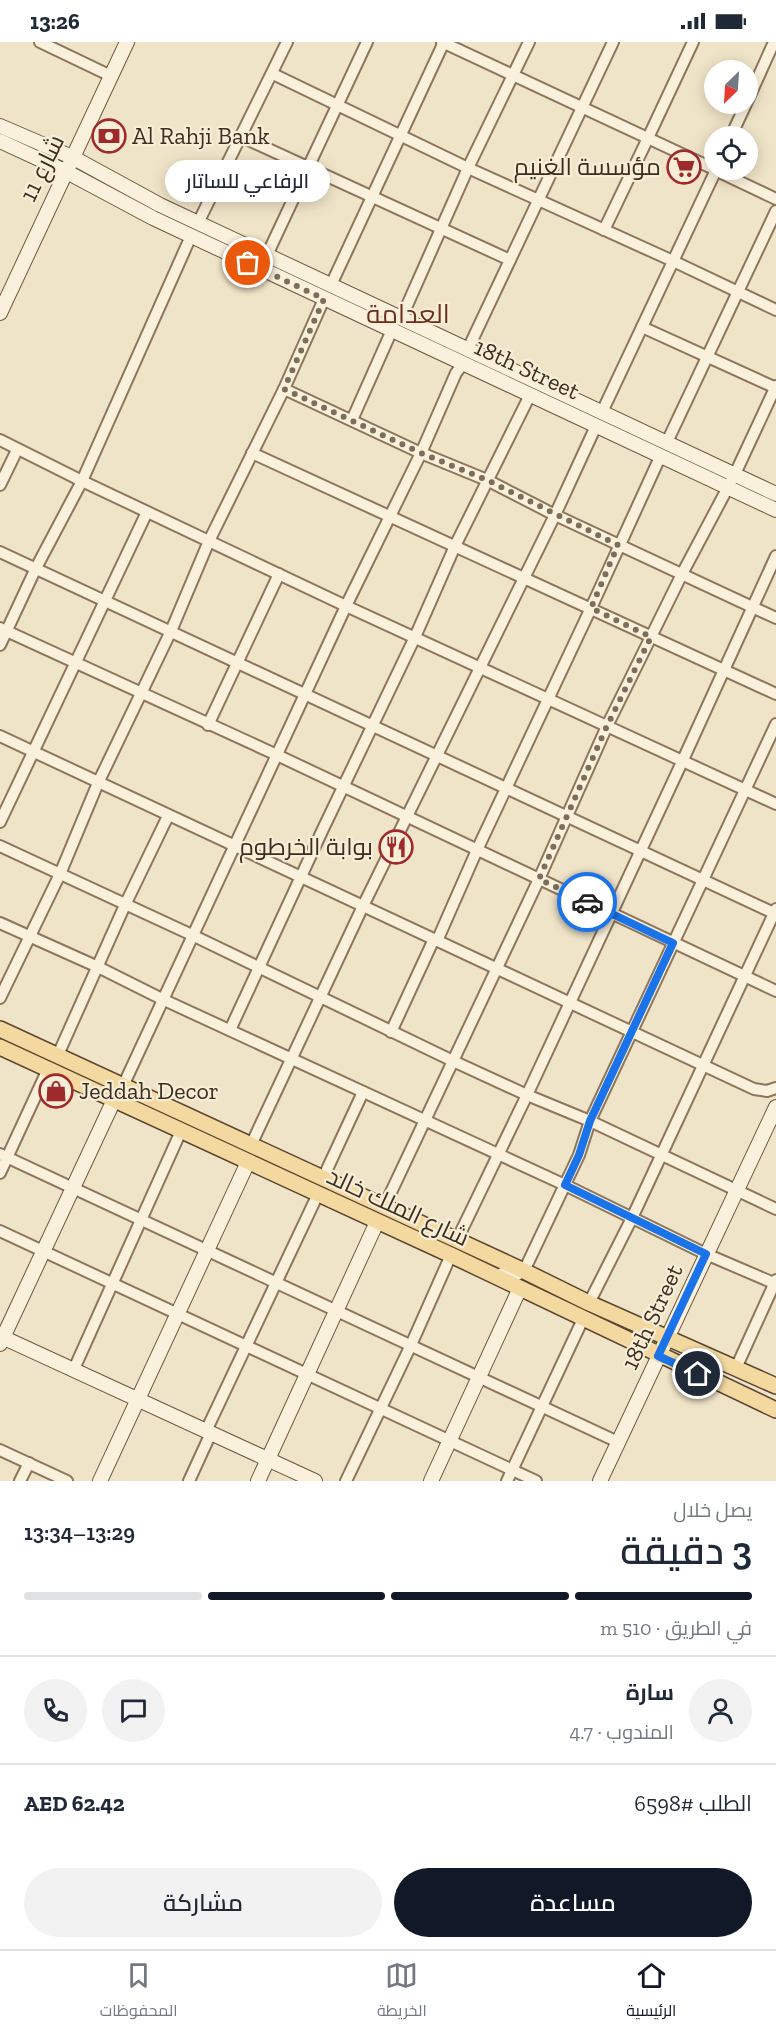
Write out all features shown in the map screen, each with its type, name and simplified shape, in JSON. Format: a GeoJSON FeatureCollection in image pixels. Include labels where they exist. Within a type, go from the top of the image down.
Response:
{"type":"FeatureCollection","features":[{"type":"Feature","properties":{"kind":"main road","name":"شارع الملك خالد"},"geometry":{"type":"LineString","coordinates":[[0,1029],[114,1100],[451,1255],[658,1356],[776,1410]]}},
{"type":"Feature","properties":{"kind":"main road","name":"شارع الملك خالد"},"geometry":{"type":"LineString","coordinates":[[0,1047],[123,1086],[589,1303],[776,1386]]}},
{"type":"Feature","properties":{"kind":"street"},"geometry":{"type":"LineString","coordinates":[[40,42],[111,76]]}},
{"type":"Feature","properties":{"kind":"street","name":"شارع 11"},"geometry":{"type":"LineString","coordinates":[[0,313],[127,42]]}},
{"type":"Feature","properties":{"kind":"street"},"geometry":{"type":"LineString","coordinates":[[198,223],[287,42]]}},
{"type":"Feature","properties":{"kind":"street"},"geometry":{"type":"LineString","coordinates":[[267,255],[367,42]]}},
{"type":"Feature","properties":{"kind":"street"},"geometry":{"type":"LineString","coordinates":[[331,285],[443,42],[704,164]]}},
{"type":"Feature","properties":{"kind":"street"},"geometry":{"type":"LineString","coordinates":[[402,318],[468,168],[529,42]]}},
{"type":"Feature","properties":{"kind":"street"},"geometry":{"type":"LineString","coordinates":[[468,350],[613,42]]}},
{"type":"Feature","properties":{"kind":"street"},"geometry":{"type":"LineString","coordinates":[[604,230],[693,42]]}},
{"type":"Feature","properties":{"kind":"street"},"geometry":{"type":"LineString","coordinates":[[758,78],[774,42]]}},
{"type":"Feature","properties":{"kind":"street"},"geometry":{"type":"LineString","coordinates":[[273,74],[468,168],[776,310]]}},
{"type":"Feature","properties":{"kind":"street"},"geometry":{"type":"LineString","coordinates":[[0,126],[72,157],[138,194],[198,223],[602,412],[664,449],[735,474],[776,494]]}},
{"type":"Feature","properties":{"kind":"street"},"geometry":{"type":"LineString","coordinates":[[242,136],[510,260]]}},
{"type":"Feature","properties":{"kind":"street","name":"18th Street"},"geometry":{"type":"LineString","coordinates":[[0,141],[65,171],[153,218],[596,426],[664,449],[728,488],[776,510]]}},
{"type":"Feature","properties":{"kind":"street"},"geometry":{"type":"LineString","coordinates":[[602,412],[710,180]]}},
{"type":"Feature","properties":{"kind":"street"},"geometry":{"type":"LineString","coordinates":[[737,180],[776,199]]}},
{"type":"Feature","properties":{"kind":"street"},"geometry":{"type":"LineString","coordinates":[[392,1032],[776,211]]}},
{"type":"Feature","properties":{"kind":"street"},"geometry":{"type":"LineString","coordinates":[[0,645],[3,629],[82,481],[191,236]]}},
{"type":"Feature","properties":{"kind":"street"},"geometry":{"type":"LineString","coordinates":[[0,998],[60,874],[99,783],[171,632],[209,541],[284,389],[324,299]]}},
{"type":"Feature","properties":{"kind":"street"},"geometry":{"type":"LineString","coordinates":[[384,1207],[539,879],[607,726],[682,574],[735,474],[776,387],[642,327]]}},
{"type":"Feature","properties":{"kind":"street"},"geometry":{"type":"LineString","coordinates":[[352,420],[392,330]]}},
{"type":"Feature","properties":{"kind":"street"},"geometry":{"type":"LineString","coordinates":[[123,1086],[346,606],[421,453],[456,373],[463,364]]}},
{"type":"Feature","properties":{"kind":"street"},"geometry":{"type":"LineString","coordinates":[[284,389],[421,453],[487,480],[618,545],[776,618]]}},
{"type":"Feature","properties":{"kind":"street"},"geometry":{"type":"LineString","coordinates":[[230,1030],[415,637],[455,546],[530,395]]}},
{"type":"Feature","properties":{"kind":"street"},"geometry":{"type":"LineString","coordinates":[[251,1145],[363,906],[596,426]]}},
{"type":"Feature","properties":{"kind":"street"},"geometry":{"type":"LineString","coordinates":[[0,440],[346,606],[776,804]]}},
{"type":"Feature","properties":{"kind":"street"},"geometry":{"type":"LineString","coordinates":[[0,485],[17,450]]}},
{"type":"Feature","properties":{"kind":"street"},"geometry":{"type":"LineString","coordinates":[[252,453],[776,694]]}},
{"type":"Feature","properties":{"kind":"street"},"geometry":{"type":"LineString","coordinates":[[0,822],[147,512]]}},
{"type":"Feature","properties":{"kind":"street"},"geometry":{"type":"LineString","coordinates":[[0,552],[775,912],[743,976],[632,1218],[589,1303]]}},
{"type":"Feature","properties":{"kind":"street"},"geometry":{"type":"LineString","coordinates":[[457,1240],[570,1003],[776,556]]}},
{"type":"Feature","properties":{"kind":"street"},"geometry":{"type":"LineString","coordinates":[[208,725],[279,574]]}},
{"type":"Feature","properties":{"kind":"street"},"geometry":{"type":"LineString","coordinates":[[3,629],[776,991]]}},
{"type":"Feature","properties":{"kind":"street"},"geometry":{"type":"LineString","coordinates":[[345,1481],[411,1345],[451,1255],[514,1277],[524,1271],[579,1155],[590,1121],[631,1032],[776,724]]}},
{"type":"Feature","properties":{"kind":"street"},"geometry":{"type":"LineString","coordinates":[[0,736],[754,1089],[767,1091],[776,1088]]}},
{"type":"Feature","properties":{"kind":"street"},"geometry":{"type":"LineString","coordinates":[[0,1173],[4,1156],[53,1063],[168,816]]}},
{"type":"Feature","properties":{"kind":"street"},"geometry":{"type":"LineString","coordinates":[[0,846],[192,935],[453,1061],[590,1121],[776,1209]]}},
{"type":"Feature","properties":{"kind":"street"},"geometry":{"type":"LineString","coordinates":[[0,923],[565,1185],[706,1254],[775,1283],[736,1368]]}},
{"type":"Feature","properties":{"kind":"street"},"geometry":{"type":"LineString","coordinates":[[323,1178],[363,1092]]}},
{"type":"Feature","properties":{"kind":"street"},"geometry":{"type":"LineString","coordinates":[[114,1100],[1,1339],[74,1369],[315,1481]]}},
{"type":"Feature","properties":{"kind":"street","name":"18th Street"},"geometry":{"type":"LineString","coordinates":[[600,1481],[776,1107]]}},
{"type":"Feature","properties":{"kind":"street"},"geometry":{"type":"LineString","coordinates":[[74,1369],[181,1131]]}},
{"type":"Feature","properties":{"kind":"street"},"geometry":{"type":"LineString","coordinates":[[4,1156],[618,1442]]}},
{"type":"Feature","properties":{"kind":"street"},"geometry":{"type":"LineString","coordinates":[[100,1481],[248,1162]]}},
{"type":"Feature","properties":{"kind":"street"},"geometry":{"type":"LineString","coordinates":[[189,1481],[246,1344],[318,1194]]}},
{"type":"Feature","properties":{"kind":"street"},"geometry":{"type":"LineString","coordinates":[[258,1481],[377,1221]]}},
{"type":"Feature","properties":{"kind":"street"},"geometry":{"type":"LineString","coordinates":[[0,1231],[536,1481]]}},
{"type":"Feature","properties":{"kind":"street"},"geometry":{"type":"LineString","coordinates":[[431,1481],[520,1288]]}},
{"type":"Feature","properties":{"kind":"street"},"geometry":{"type":"LineString","coordinates":[[507,1481],[583,1319]]}},
{"type":"Feature","properties":{"kind":"street"},"geometry":{"type":"LineString","coordinates":[[0,1450],[67,1481]]}},
{"type":"Feature","properties":{"kind":"street"},"geometry":{"type":"LineString","coordinates":[[20,1481],[28,1463]]}},
{"type":"Feature","properties":{"kind":"way so far"},"geometry":{"type":"LineString","coordinates":[[248,263],[324,299],[284,389],[421,453],[487,480],[618,545],[591,608],[651,637],[607,726],[539,879],[587,902]]}},
{"type":"Feature","properties":{"kind":"place","name":"Al Rahji Bank"},"geometry":{"type":"Point","coordinates":[109,136]}},
{"type":"Feature","properties":{"kind":"place","name":"مؤسسة الغنيم"},"geometry":{"type":"Point","coordinates":[684,167]}},
{"type":"Feature","properties":{"kind":"place","name":"الرفاعي للساتار"},"geometry":{"type":"Point","coordinates":[248,263]}},
{"type":"Feature","properties":{"kind":"place","name":"بوابة الخرطوم"},"geometry":{"type":"Point","coordinates":[396,847]}},
{"type":"Feature","properties":{"kind":"place","name":"Jeddah Decor"},"geometry":{"type":"Point","coordinates":[56,1091]}},
{"type":"Feature","properties":{"kind":"district","name":"العدامة"},"geometry":{"type":"Point","coordinates":[408,314]}},
{"type":"Feature","properties":{"kind":"route"},"geometry":{"type":"LineString","coordinates":[[587,902],[673,943],[590,1121],[579,1155],[565,1185],[706,1254],[658,1356],[698,1374]]}}]}
